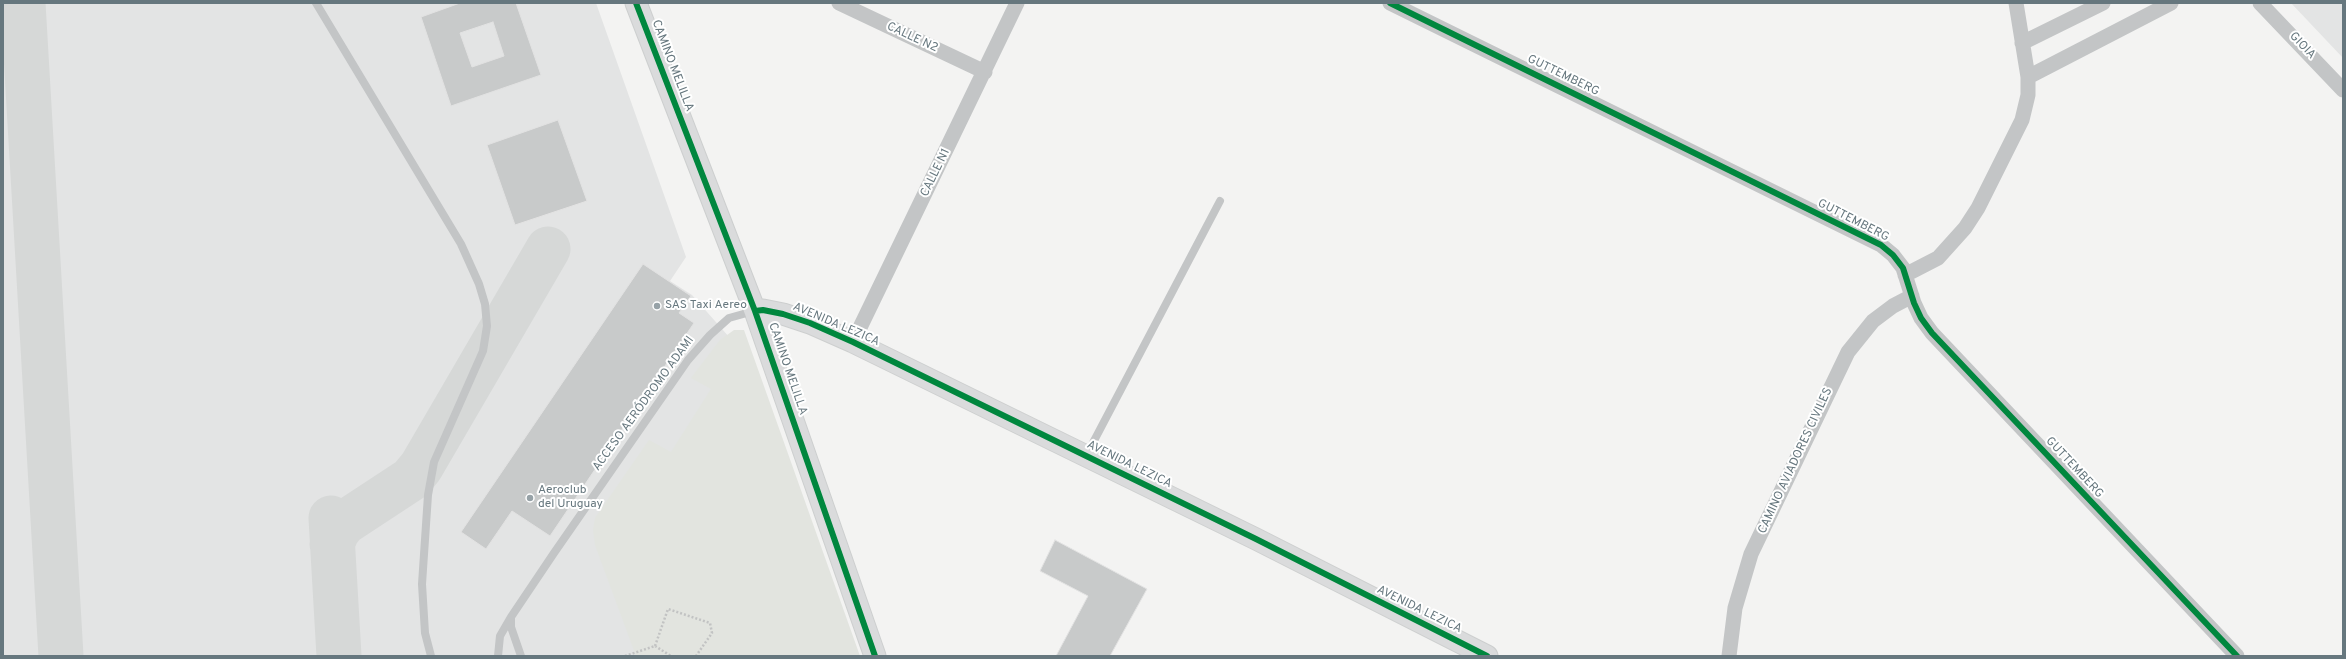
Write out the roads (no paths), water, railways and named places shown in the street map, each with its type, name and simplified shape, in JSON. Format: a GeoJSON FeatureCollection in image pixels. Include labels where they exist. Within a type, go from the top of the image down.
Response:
{"type":"FeatureCollection","features":[{"type":"Feature","properties":{"kind":"street","name":"CAMINO MELILLA"},"geometry":{"type":"LineString","coordinates":[[636,3],[755,311],[875,656]]}},
{"type":"Feature","properties":{"kind":"street","name":"CALLE N2"},"geometry":{"type":"LineString","coordinates":[[839,3],[985,72]]}},
{"type":"Feature","properties":{"kind":"street","name":"CALLE N1"},"geometry":{"type":"LineString","coordinates":[[853,342],[985,72],[1017,3]]}},
{"type":"Feature","properties":{"kind":"street","name":"GUTTEMBERG"},"geometry":{"type":"LineString","coordinates":[[1390,3],[1881,245],[1893,255],[1903,268],[1921,318],[1945,348],[2237,656]]}},
{"type":"Feature","properties":{"kind":"street"},"geometry":{"type":"LineString","coordinates":[[1905,274],[1938,258],[1965,228],[1978,208],[2022,120],[2028,95],[2028,77],[2016,3]]}},
{"type":"Feature","properties":{"kind":"street"},"geometry":{"type":"LineString","coordinates":[[2022,43],[2103,3]]}},
{"type":"Feature","properties":{"kind":"street"},"geometry":{"type":"LineString","coordinates":[[2028,77],[2171,3]]}},
{"type":"Feature","properties":{"kind":"street","name":"GIOIA"},"geometry":{"type":"LineString","coordinates":[[2260,3],[2343,90]]}},
{"type":"Feature","properties":{"kind":"street","name":"CAMINO AVIADORES CIVILES"},"geometry":{"type":"LineString","coordinates":[[1729,656],[1736,608],[1751,554],[1848,352],[1873,321],[1893,306],[1912,296]]}},
{"type":"Feature","properties":{"kind":"street","name":"AVENIDA LEZICA"},"geometry":{"type":"LineString","coordinates":[[755,311],[763,310],[783,314],[810,323],[853,342],[1487,656]]}},
{"type":"Feature","properties":{"kind":"lane"},"geometry":{"type":"LineString","coordinates":[[316,3],[461,244],[480,284],[485,304],[487,326],[483,351],[434,462],[428,495],[422,584],[425,633],[431,656]]}},
{"type":"Feature","properties":{"kind":"lane"},"geometry":{"type":"LineString","coordinates":[[1086,457],[1220,201]]}},
{"type":"Feature","properties":{"kind":"lane","name":"ACCESO AERÓDROMO ADAMI"},"geometry":{"type":"LineString","coordinates":[[498,656],[500,636],[511,617],[688,360],[710,335],[729,318],[755,311]]}},
{"type":"Feature","properties":{"kind":"lane"},"geometry":{"type":"LineString","coordinates":[[511,617],[511,627],[521,656]]}},
{"type":"Feature","properties":{"kind":"place","name":"SAS Taxi Aereo"},"geometry":{"type":"Point","coordinates":[657,306]}},
{"type":"Feature","properties":{"kind":"place","name":"Aeroclub del Uruguay"},"geometry":{"type":"Point","coordinates":[530,498]}}]}
